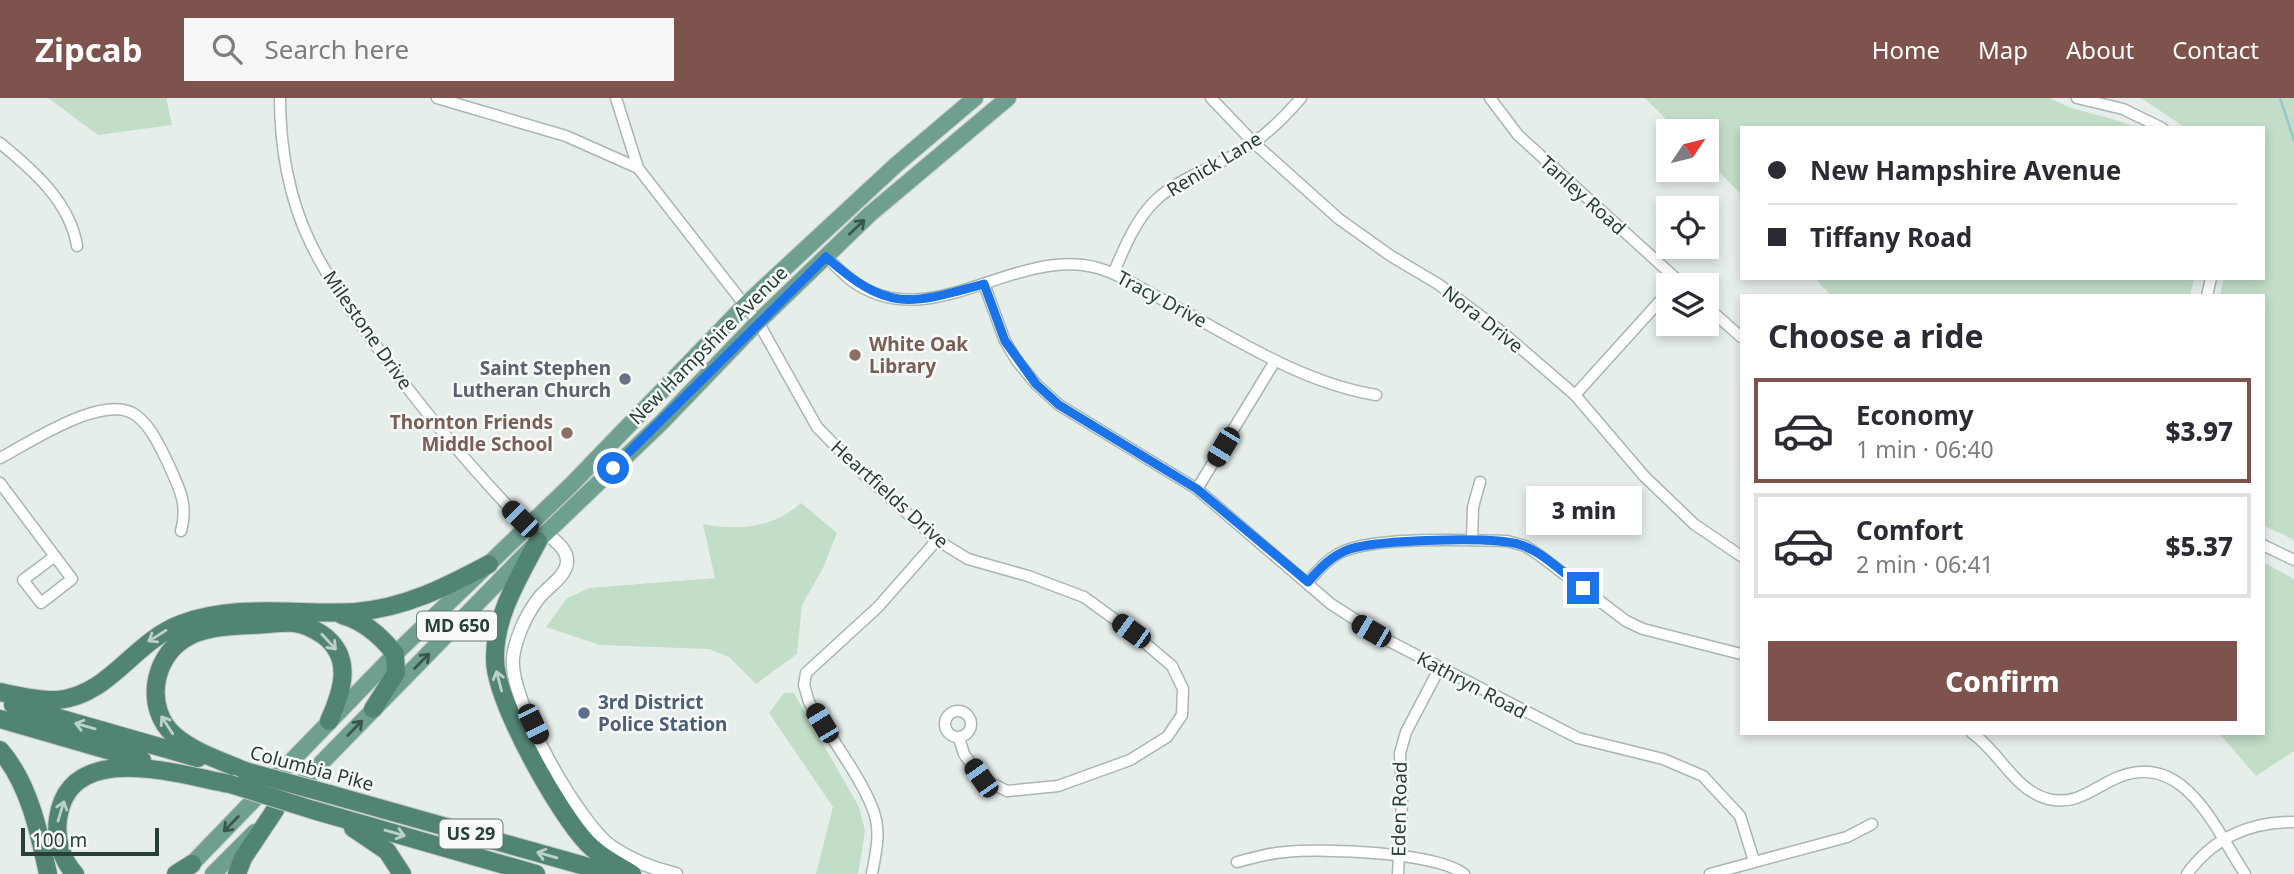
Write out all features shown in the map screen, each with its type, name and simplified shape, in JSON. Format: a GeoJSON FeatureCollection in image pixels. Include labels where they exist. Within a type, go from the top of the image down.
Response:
{"type":"FeatureCollection","features":[{"type":"Feature","properties":{"kind":"highway"},"geometry":{"type":"LineString","coordinates":[[537,534],[499,624],[495,660],[497,678],[509,713],[568,817],[587,843],[632,874]]}},
{"type":"Feature","properties":{"kind":"highway"},"geometry":{"type":"LineString","coordinates":[[0,692],[56,700],[85,693],[100,685],[125,660],[160,632],[212,616],[356,612],[413,601],[489,564]]}},
{"type":"Feature","properties":{"kind":"highway"},"geometry":{"type":"LineString","coordinates":[[328,612],[354,618],[374,632],[395,654],[396,673],[373,709]]}},
{"type":"Feature","properties":{"kind":"highway"},"geometry":{"type":"LineString","coordinates":[[245,771],[201,752],[176,737],[165,725],[156,694],[159,667],[167,654],[186,638],[199,632],[246,626],[296,623],[314,628],[337,650],[344,671],[338,700],[329,721]]}},
{"type":"Feature","properties":{"kind":"highway","name":"Columbia Pike"},"geometry":{"type":"LineString","coordinates":[[0,701],[613,874]]}},
{"type":"Feature","properties":{"kind":"highway","name":"Columbia Pike"},"geometry":{"type":"LineString","coordinates":[[0,719],[536,874]]}},
{"type":"Feature","properties":{"kind":"highway"},"geometry":{"type":"LineString","coordinates":[[0,750],[13,768],[28,800],[48,874]]}},
{"type":"Feature","properties":{"kind":"highway"},"geometry":{"type":"LineString","coordinates":[[75,874],[61,850],[59,815],[63,802],[79,781],[90,774],[103,769],[129,766],[230,784]]}},
{"type":"Feature","properties":{"kind":"highway"},"geometry":{"type":"LineString","coordinates":[[237,874],[251,844],[275,810]]}},
{"type":"Feature","properties":{"kind":"highway"},"geometry":{"type":"LineString","coordinates":[[321,812],[368,836],[387,851],[402,874]]}},
{"type":"Feature","properties":{"kind":"highway"},"geometry":{"type":"LineString","coordinates":[[176,874],[187,869]]}},
{"type":"Feature","properties":{"kind":"main road","name":"New Hampshire Avenue"},"geometry":{"type":"LineString","coordinates":[[213,874],[472,611],[571,494],[571,485],[745,305],[907,155],[975,98]]}},
{"type":"Feature","properties":{"kind":"main road","name":"New Hampshire Avenue"},"geometry":{"type":"LineString","coordinates":[[187,869],[395,654],[489,564],[537,534],[661,423],[758,322],[826,257],[920,171],[1008,98]]}},
{"type":"Feature","properties":{"kind":"main road"},"geometry":{"type":"LineString","coordinates":[[907,155],[920,171]]}},
{"type":"Feature","properties":{"kind":"street","name":"Milestone Drive"},"geometry":{"type":"LineString","coordinates":[[280,98],[286,166],[310,242],[340,294],[404,384],[476,475],[537,534],[566,552],[568,563],[562,575],[539,597],[520,633],[513,658],[522,702],[577,809],[593,830],[632,860],[676,874]]}},
{"type":"Feature","properties":{"kind":"street"},"geometry":{"type":"LineString","coordinates":[[437,98],[566,136],[638,168]]}},
{"type":"Feature","properties":{"kind":"street"},"geometry":{"type":"LineString","coordinates":[[616,98],[638,168]]}},
{"type":"Feature","properties":{"kind":"street","name":"Nora Drive"},"geometry":{"type":"LineString","coordinates":[[1211,98],[1254,142],[1339,219],[1470,308],[1575,395],[1644,476],[1694,524],[1740,555]]}},
{"type":"Feature","properties":{"kind":"street","name":"Renick Lane"},"geometry":{"type":"LineString","coordinates":[[1114,272],[1143,216],[1156,200],[1188,177],[1270,131],[1301,98]]}},
{"type":"Feature","properties":{"kind":"street","name":"Tanley Road"},"geometry":{"type":"LineString","coordinates":[[1490,98],[1527,143],[1666,273]]}},
{"type":"Feature","properties":{"kind":"street"},"geometry":{"type":"LineString","coordinates":[[2077,98],[2123,109],[2158,126]]}},
{"type":"Feature","properties":{"kind":"street"},"geometry":{"type":"LineString","coordinates":[[0,143],[31,169],[53,195],[74,228],[77,246]]}},
{"type":"Feature","properties":{"kind":"street","name":"Heartfields Drive"},"geometry":{"type":"LineString","coordinates":[[638,168],[758,322],[817,427],[861,472],[937,540],[968,559],[1028,576],[1084,597],[1131,631],[1172,666],[1183,689],[1182,715],[1167,737],[1130,760],[1058,786],[1007,791],[981,778],[964,754],[959,738]]}},
{"type":"Feature","properties":{"kind":"street","name":"Tracy Drive"},"geometry":{"type":"LineString","coordinates":[[826,257],[856,284],[902,302],[930,298],[1034,268],[1060,264],[1114,272],[1275,361],[1332,386],[1376,396]]}},
{"type":"Feature","properties":{"kind":"street","name":"Kathryn Road"},"geometry":{"type":"LineString","coordinates":[[984,284],[1005,341],[1036,384],[1059,405],[1197,489],[1355,621],[1439,669],[1577,738],[1663,759],[1703,776],[1740,816],[1754,861]]}},
{"type":"Feature","properties":{"kind":"street"},"geometry":{"type":"LineString","coordinates":[[1575,395],[1656,305]]}},
{"type":"Feature","properties":{"kind":"street"},"geometry":{"type":"LineString","coordinates":[[1719,318],[1740,336]]}},
{"type":"Feature","properties":{"kind":"street"},"geometry":{"type":"LineString","coordinates":[[1197,489],[1275,361]]}},
{"type":"Feature","properties":{"kind":"street"},"geometry":{"type":"LineString","coordinates":[[0,457],[86,414],[112,407],[124,410],[136,415],[159,445],[185,500],[186,514],[181,531]]}},
{"type":"Feature","properties":{"kind":"street"},"geometry":{"type":"LineString","coordinates":[[0,482],[55,556],[72,579],[41,603],[23,580],[55,556]]}},
{"type":"Feature","properties":{"kind":"street"},"geometry":{"type":"LineString","coordinates":[[1472,540],[1473,507],[1480,482]]}},
{"type":"Feature","properties":{"kind":"street"},"geometry":{"type":"LineString","coordinates":[[872,874],[878,835],[876,818],[868,799],[809,702],[804,685],[806,673],[878,607],[937,540]]}},
{"type":"Feature","properties":{"kind":"street"},"geometry":{"type":"LineString","coordinates":[[1308,582],[1323,565],[1350,549],[1377,544],[1507,541],[1525,546],[1626,621],[1643,629],[1740,654]]}},
{"type":"Feature","properties":{"kind":"street"},"geometry":{"type":"LineString","coordinates":[[2265,546],[2294,560]]}},
{"type":"Feature","properties":{"kind":"street","name":"Eden Road"},"geometry":{"type":"LineString","coordinates":[[1398,874],[1402,802],[1400,753],[1406,732],[1439,669]]}},
{"type":"Feature","properties":{"kind":"street"},"geometry":{"type":"LineString","coordinates":[[1974,735],[1995,754],[2023,787],[2050,799],[2065,802],[2078,799],[2110,781],[2137,772],[2162,774],[2176,780],[2198,801],[2245,874]]}},
{"type":"Feature","properties":{"kind":"street"},"geometry":{"type":"LineString","coordinates":[[2187,874],[2207,851],[2222,839],[2257,825],[2294,822]]}},
{"type":"Feature","properties":{"kind":"street"},"geometry":{"type":"LineString","coordinates":[[1710,874],[1838,839],[1872,824]]}},
{"type":"Feature","properties":{"kind":"street"},"geometry":{"type":"LineString","coordinates":[[1237,862],[1285,852],[1315,850],[1436,861],[1464,874]]}},
{"type":"Feature","properties":{"kind":"green space"},"geometry":{"type":"Polygon","coordinates":[[[48,98],[166,98],[172,125],[98,135],[48,98]]]}},
{"type":"Feature","properties":{"kind":"green space"},"geometry":{"type":"Polygon","coordinates":[[[1645,98],[2050,98],[2130,126],[1740,126],[1740,193],[1719,172],[1719,119],[1666,119],[1645,98]]]}},
{"type":"Feature","properties":{"kind":"green space"},"geometry":{"type":"Polygon","coordinates":[[[2141,98],[2294,98],[2294,540],[2265,526],[2265,294],[2220,294],[2224,280],[2265,280],[2265,126],[2183,126],[2141,98]]]}},
{"type":"Feature","properties":{"kind":"green space"},"geometry":{"type":"Polygon","coordinates":[[[1817,280],[2194,280],[2190,294],[1829,294],[1817,280]]]}},
{"type":"Feature","properties":{"kind":"green space"},"geometry":{"type":"Polygon","coordinates":[[[801,503],[837,533],[823,568],[802,605],[797,654],[756,684],[729,657],[709,649],[600,645],[546,627],[567,598],[590,588],[715,578],[703,524],[730,527],[755,525],[779,518],[801,503]]]}},
{"type":"Feature","properties":{"kind":"green space"},"geometry":{"type":"Polygon","coordinates":[[[2265,563],[2294,579],[2294,751],[2256,776],[2221,735],[2265,735],[2265,563]]]}},
{"type":"Feature","properties":{"kind":"green space"},"geometry":{"type":"Polygon","coordinates":[[[784,693],[794,693],[859,807],[865,831],[858,874],[816,874],[833,807],[769,713],[784,693]]]}},
{"type":"Feature","properties":{"kind":"waterway"},"geometry":{"type":"LineString","coordinates":[[2280,98],[2294,140]]}},
{"type":"Feature","properties":{"kind":"place","name":"White Oak Library"},"geometry":{"type":"Point","coordinates":[855,355]}},
{"type":"Feature","properties":{"kind":"place","name":"Saint Stephen Lutheran Church"},"geometry":{"type":"Point","coordinates":[625,379]}},
{"type":"Feature","properties":{"kind":"place","name":"Thornton Friends Middle School"},"geometry":{"type":"Point","coordinates":[567,433]}},
{"type":"Feature","properties":{"kind":"place","name":"3rd District Police Station"},"geometry":{"type":"Point","coordinates":[584,713]}},
{"type":"Feature","properties":{"kind":"route"},"geometry":{"type":"LineString","coordinates":[[613,468],[826,257],[856,284],[902,302],[984,284],[1005,341],[1036,384],[1059,405],[1197,489],[1308,582],[1323,565],[1350,549],[1377,544],[1472,540],[1507,541],[1525,546],[1583,588]]}}]}
